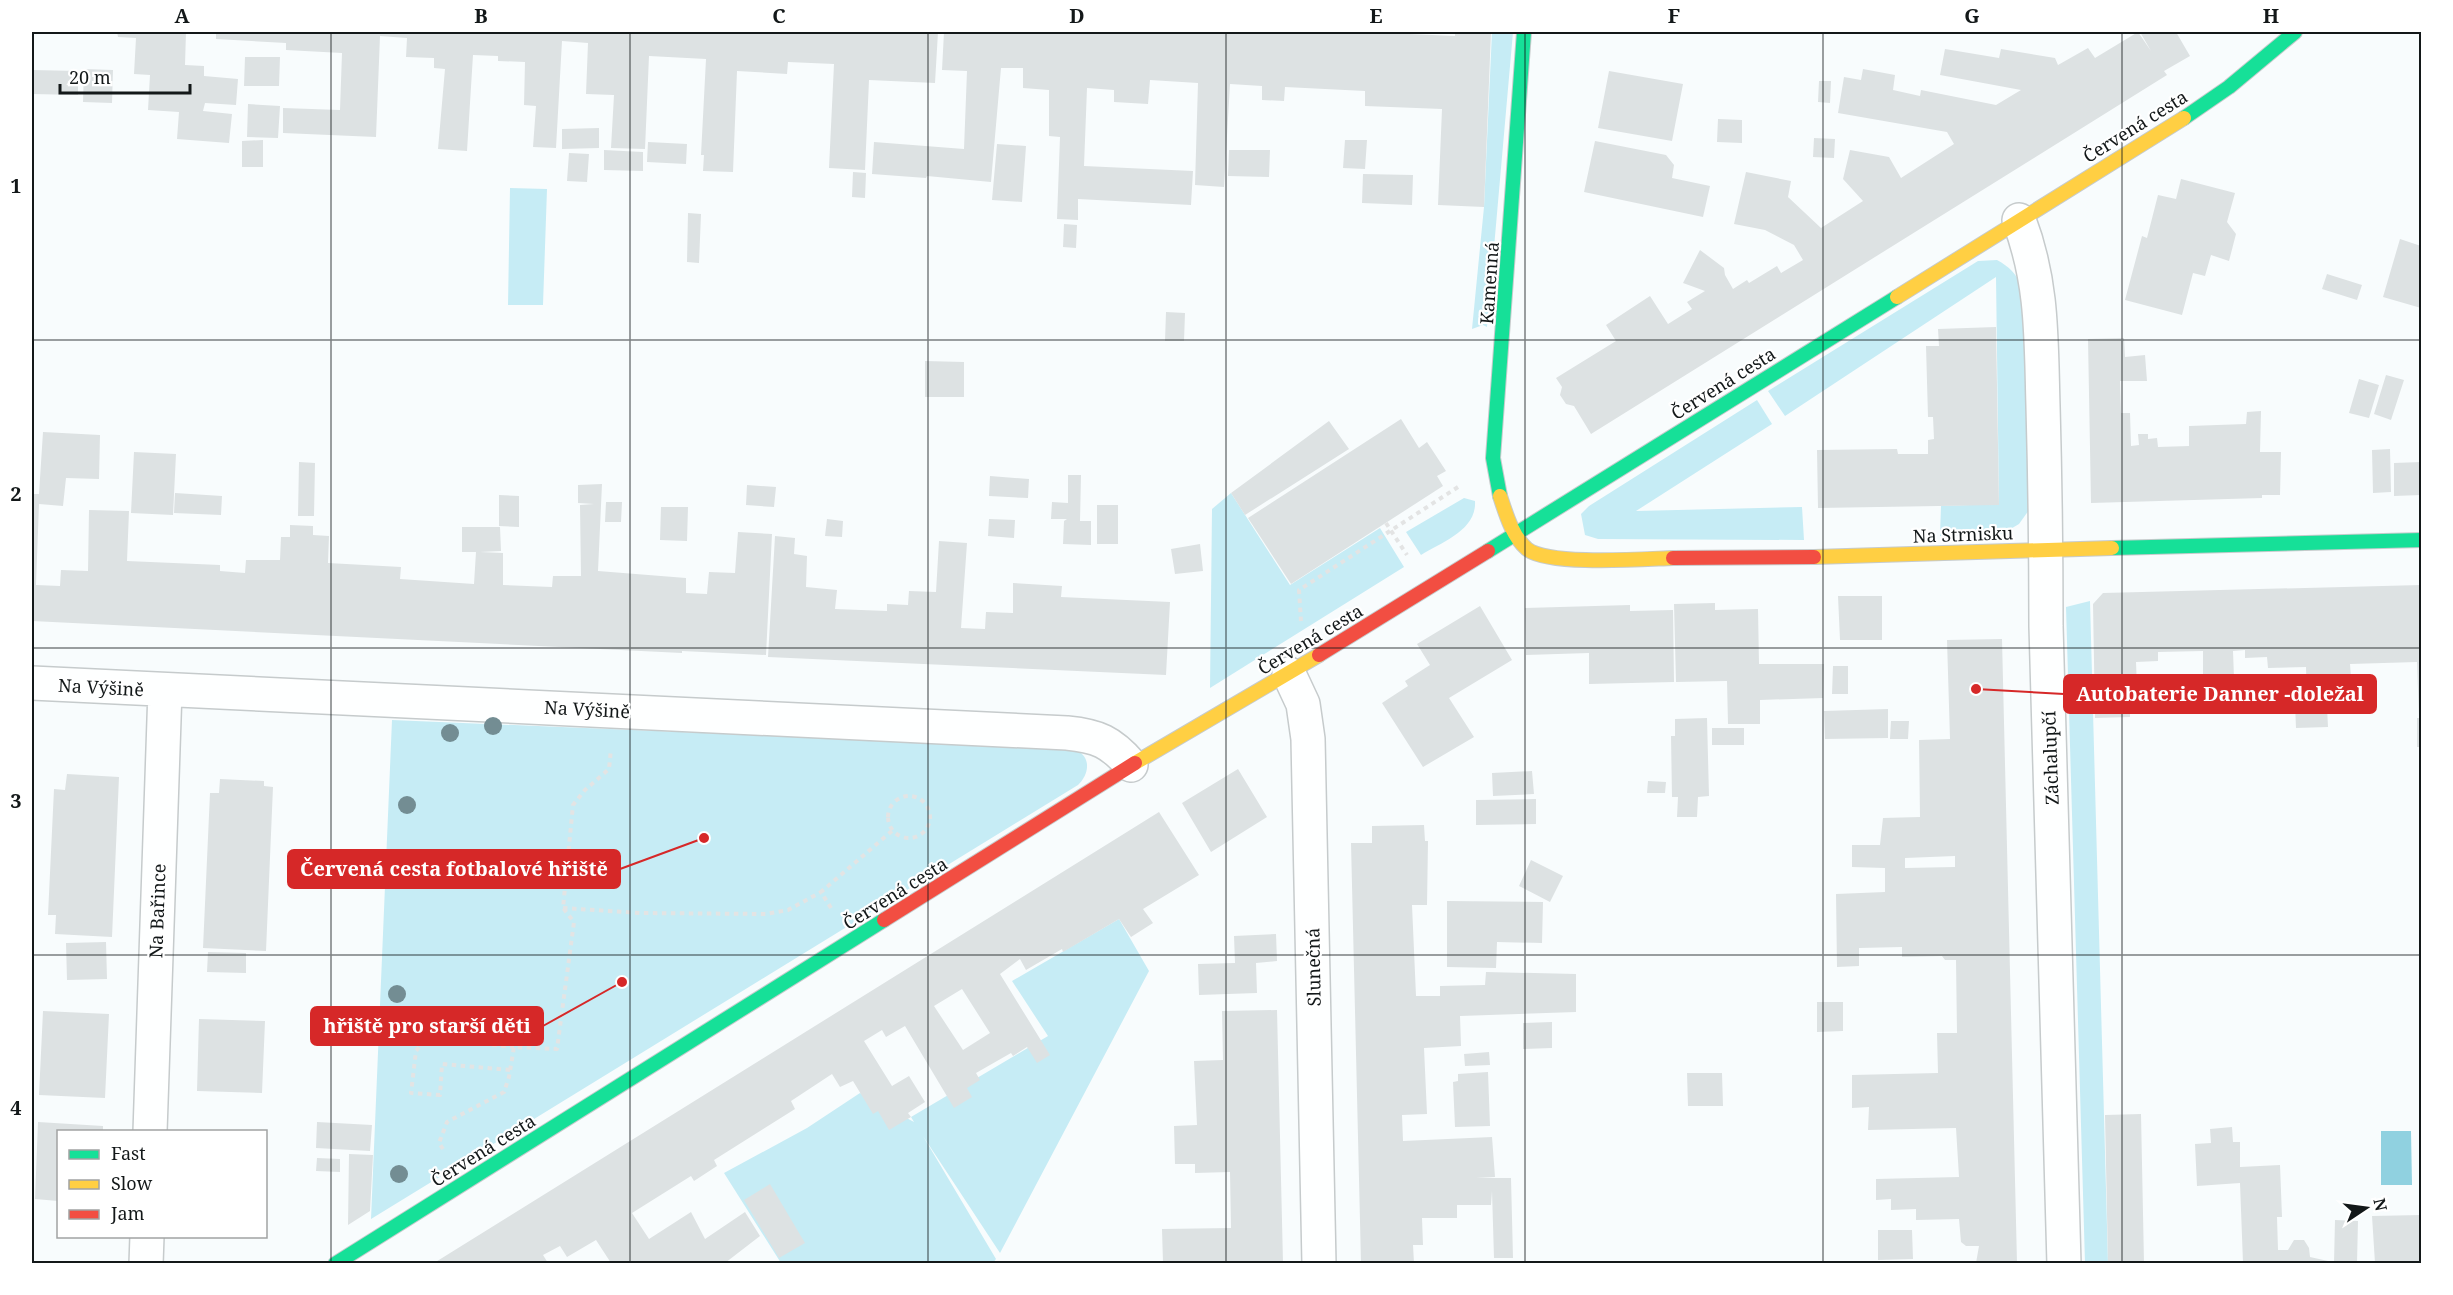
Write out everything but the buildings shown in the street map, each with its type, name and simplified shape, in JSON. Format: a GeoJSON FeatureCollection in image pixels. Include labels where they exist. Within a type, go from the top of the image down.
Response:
{"type":"FeatureCollection","features":[{"type":"Feature","properties":{"kind":"street","name":"Kamenná"},"geometry":{"type":"LineString","coordinates":[[1515,532],[1494,480],[1493,458],[1524,32]]}},
{"type":"Feature","properties":{"kind":"street","name":"Červená cesta"},"geometry":{"type":"LineString","coordinates":[[335,1263],[1131,765],[1289,674],[2171,127],[2229,87],[2295,32]]}},
{"type":"Feature","properties":{"kind":"street","name":"Záchalupčí"},"geometry":{"type":"LineString","coordinates":[[2019,220],[2031,254],[2040,298],[2047,550],[2046,626],[2064,1263]]}},
{"type":"Feature","properties":{"kind":"street","name":"Na Strnisku"},"geometry":{"type":"LineString","coordinates":[[1515,532],[1528,549],[1544,557],[1571,559],[1763,558],[2421,540]]}},
{"type":"Feature","properties":{"kind":"street","name":"Slunečná"},"geometry":{"type":"LineString","coordinates":[[1289,674],[1303,704],[1308,740],[1320,1263]]}},
{"type":"Feature","properties":{"kind":"street","name":"Na Výšině"},"geometry":{"type":"LineString","coordinates":[[32,683],[1067,733],[1107,742],[1131,765]]}},
{"type":"Feature","properties":{"kind":"street","name":"Na Bařince"},"geometry":{"type":"LineString","coordinates":[[150,1130],[165,690]]}},
{"type":"Feature","properties":{"kind":"street"},"geometry":{"type":"LineString","coordinates":[[146,1263],[147,1238]]}},
{"type":"Feature","properties":{"kind":"path"},"geometry":{"type":"LineString","coordinates":[[1302,630],[1299,590],[1459,487]]}},
{"type":"Feature","properties":{"kind":"path"},"geometry":{"type":"LineString","coordinates":[[1386,523],[1403,549]]}},
{"type":"Feature","properties":{"kind":"path"},"geometry":{"type":"LineString","coordinates":[[510,1070],[442,1064],[440,1095],[411,1093],[416,1051],[423,1042],[436,1039],[557,1049],[574,922],[563,908],[573,805],[585,790],[609,769],[611,747]]}},
{"type":"Feature","properties":{"kind":"path"},"geometry":{"type":"LineString","coordinates":[[908,796],[921,799],[926,804],[930,816],[922,833],[910,838],[893,830],[889,818],[890,811],[897,800],[908,796]]}},
{"type":"Feature","properties":{"kind":"path"},"geometry":{"type":"LineString","coordinates":[[563,908],[640,913],[766,914],[788,910],[822,892],[893,830]]}},
{"type":"Feature","properties":{"kind":"path"},"geometry":{"type":"LineString","coordinates":[[822,892],[850,942]]}},
{"type":"Feature","properties":{"kind":"path"},"geometry":{"type":"LineString","coordinates":[[464,1183],[440,1143],[447,1122],[504,1092],[514,1047]]}},
{"type":"Feature","properties":{"kind":"shaded area"},"geometry":{"type":"Polygon","coordinates":[[[1492,32],[1513,32],[1487,327],[1483,325],[1472,329],[1484,207],[1492,32]]]}},
{"type":"Feature","properties":{"kind":"shaded area"},"geometry":{"type":"Polygon","coordinates":[[[510,188],[547,189],[543,305],[508,305],[510,188]]]}},
{"type":"Feature","properties":{"kind":"shaded area"},"geometry":{"type":"Polygon","coordinates":[[[1997,260],[2016,276],[2024,304],[2029,510],[2019,524],[2002,534],[1940,536],[1941,506],[1999,504],[1996,277],[1785,416],[1768,391],[1978,261],[1997,260]]]}},
{"type":"Feature","properties":{"kind":"shaded area"},"geometry":{"type":"Polygon","coordinates":[[[1757,400],[1772,424],[1636,511],[1802,507],[1804,540],[1598,539],[1585,535],[1581,514],[1589,506],[1757,400]]]}},
{"type":"Feature","properties":{"kind":"shaded area"},"geometry":{"type":"Polygon","coordinates":[[[1231,493],[1290,585],[1380,528],[1404,567],[1210,688],[1212,509],[1231,493]]]}},
{"type":"Feature","properties":{"kind":"shaded area"},"geometry":{"type":"Polygon","coordinates":[[[1464,498],[1475,501],[1470,520],[1457,534],[1421,555],[1406,532],[1464,498]]]}},
{"type":"Feature","properties":{"kind":"shaded area"},"geometry":{"type":"Polygon","coordinates":[[[2090,601],[2108,1263],[2085,1263],[2066,607],[2090,601]]]}},
{"type":"Feature","properties":{"kind":"shaded area"},"geometry":{"type":"Polygon","coordinates":[[[392,720],[1059,748],[1078,751],[1085,758],[1087,768],[1078,785],[371,1219],[392,720]]]}},
{"type":"Feature","properties":{"kind":"shaded area"},"geometry":{"type":"Polygon","coordinates":[[[1119,919],[1149,971],[1000,1253],[923,1136],[996,1259],[993,1263],[781,1263],[724,1173],[807,1128],[860,1093],[914,1122],[911,1117],[1048,1036],[1012,981],[1119,919]]]}},
{"type":"Feature","properties":{"kind":"shaded area"},"geometry":{"type":"Polygon","coordinates":[[[2381,1131],[2411,1131],[2412,1185],[2381,1185],[2381,1131]]]}},
{"type":"Feature","properties":{"kind":"traffic: fast"},"geometry":{"type":"LineString","coordinates":[[1500,496],[1493,458],[1524,32]]}},
{"type":"Feature","properties":{"kind":"traffic: fast"},"geometry":{"type":"LineString","coordinates":[[2184,118],[2229,87],[2295,32]]}},
{"type":"Feature","properties":{"kind":"traffic: fast"},"geometry":{"type":"LineString","coordinates":[[1488,551],[1897,297]]}},
{"type":"Feature","properties":{"kind":"traffic: fast"},"geometry":{"type":"LineString","coordinates":[[2112,548],[2422,540]]}},
{"type":"Feature","properties":{"kind":"traffic: fast"},"geometry":{"type":"LineString","coordinates":[[335,1264],[884,920]]}},
{"type":"Feature","properties":{"kind":"traffic: slow"},"geometry":{"type":"LineString","coordinates":[[1897,297],[2184,118]]}},
{"type":"Feature","properties":{"kind":"traffic: slow"},"geometry":{"type":"LineString","coordinates":[[1500,496],[1517,538],[1527,549],[1538,554],[1575,560],[1673,558]]}},
{"type":"Feature","properties":{"kind":"traffic: slow"},"geometry":{"type":"LineString","coordinates":[[1814,557],[2112,548]]}},
{"type":"Feature","properties":{"kind":"traffic: slow"},"geometry":{"type":"LineString","coordinates":[[1135,763],[1319,655]]}},
{"type":"Feature","properties":{"kind":"traffic: jam"},"geometry":{"type":"LineString","coordinates":[[1319,655],[1488,551]]}},
{"type":"Feature","properties":{"kind":"traffic: jam"},"geometry":{"type":"LineString","coordinates":[[1673,558],[1814,557]]}},
{"type":"Feature","properties":{"kind":"traffic: jam"},"geometry":{"type":"LineString","coordinates":[[884,920],[1135,763]]}},
{"type":"Feature","properties":{"kind":"place","name":"Autobaterie Danner -doležal"},"geometry":{"type":"Point","coordinates":[1976,689]}},
{"type":"Feature","properties":{"kind":"place","name":"Červená cesta fotbalové hřiště"},"geometry":{"type":"Point","coordinates":[704,838]}},
{"type":"Feature","properties":{"kind":"place","name":"hřiště pro starší děti"},"geometry":{"type":"Point","coordinates":[622,982]}}]}
